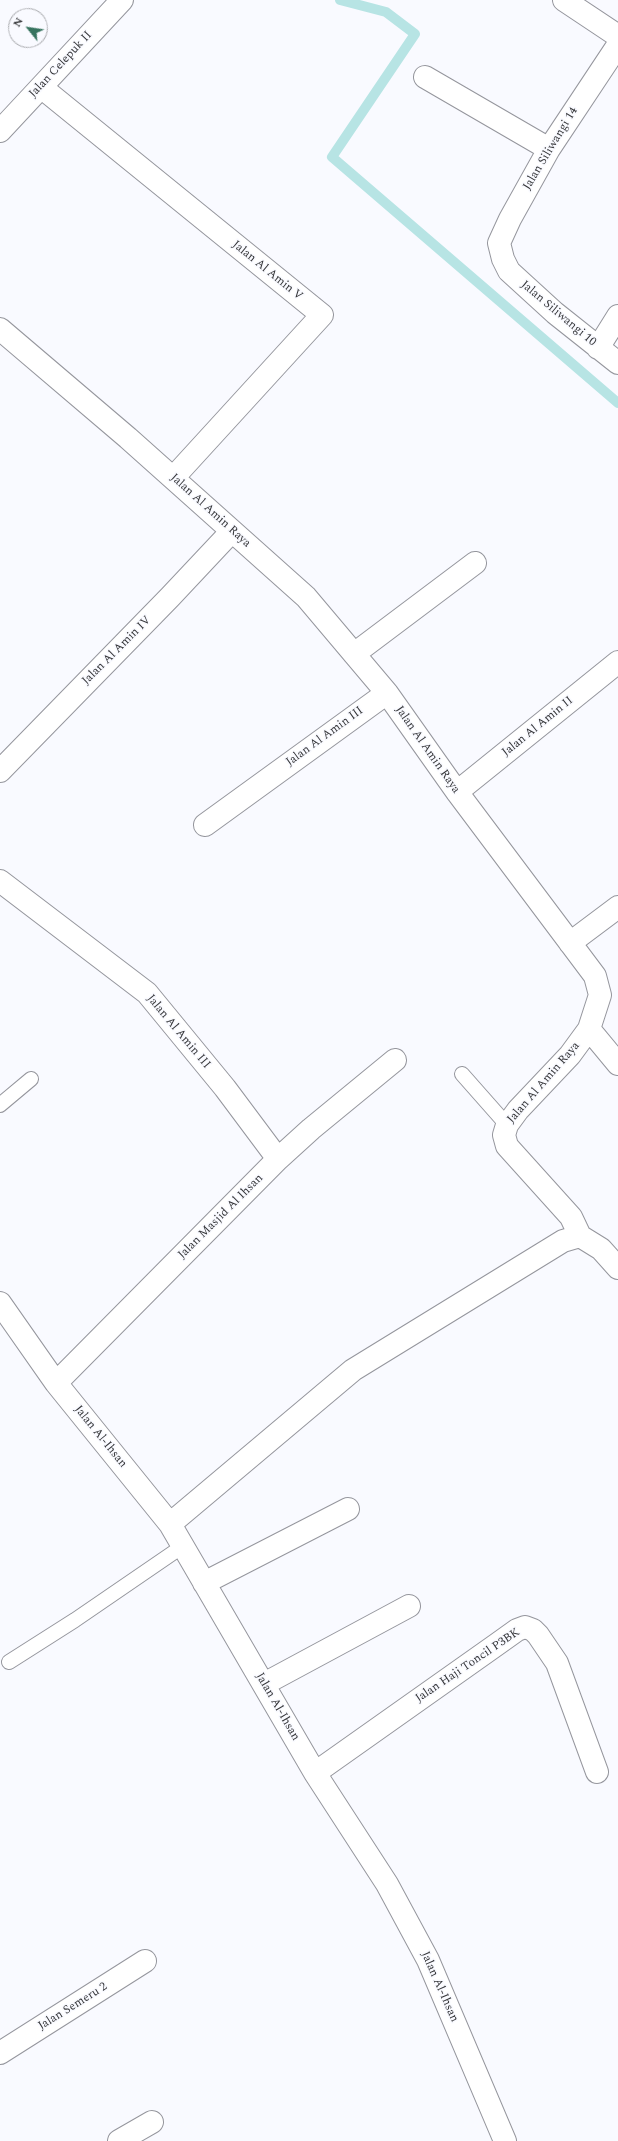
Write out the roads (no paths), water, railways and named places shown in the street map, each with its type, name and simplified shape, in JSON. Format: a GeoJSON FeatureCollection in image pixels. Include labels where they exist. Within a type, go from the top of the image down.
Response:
{"type":"FeatureCollection","features":[{"type":"Feature","properties":{"kind":"street","name":"Jalan Celepuk II"},"geometry":{"type":"LineString","coordinates":[[0,131],[122,0]]}},
{"type":"Feature","properties":{"kind":"street"},"geometry":{"type":"LineString","coordinates":[[564,0],[618,36]]}},
{"type":"Feature","properties":{"kind":"street","name":"Jalan Siliwangi 14"},"geometry":{"type":"LineString","coordinates":[[503,259],[500,243],[510,219],[549,149],[618,45]]}},
{"type":"Feature","properties":{"kind":"street"},"geometry":{"type":"LineString","coordinates":[[425,77],[549,149]]}},
{"type":"Feature","properties":{"kind":"street","name":"Jalan Al Amin V"},"geometry":{"type":"LineString","coordinates":[[41,86],[322,315],[173,478]]}},
{"type":"Feature","properties":{"kind":"street","name":"Jalan Siliwangi 10"},"geometry":{"type":"LineString","coordinates":[[503,259],[509,271],[528,289],[618,363]]}},
{"type":"Feature","properties":{"kind":"street"},"geometry":{"type":"LineString","coordinates":[[598,348],[618,316]]}},
{"type":"Feature","properties":{"kind":"street","name":"Jalan Al Amin Raya"},"geometry":{"type":"LineString","coordinates":[[0,329],[173,478],[306,597],[387,692],[457,792],[595,976],[600,995],[589,1029],[570,1056],[518,1110],[507,1125],[504,1135],[508,1146],[571,1217],[580,1236]]}},
{"type":"Feature","properties":{"kind":"street","name":"Jalan Al Amin IV"},"geometry":{"type":"LineString","coordinates":[[0,771],[170,597],[232,531]]}},
{"type":"Feature","properties":{"kind":"street"},"geometry":{"type":"LineString","coordinates":[[354,654],[475,563]]}},
{"type":"Feature","properties":{"kind":"street","name":"Jalan Al Amin II"},"geometry":{"type":"LineString","coordinates":[[457,792],[618,662]]}},
{"type":"Feature","properties":{"kind":"street","name":"Jalan Al Amin III"},"geometry":{"type":"LineString","coordinates":[[205,825],[387,692]]}},
{"type":"Feature","properties":{"kind":"street","name":"Jalan Al Amin III"},"geometry":{"type":"LineString","coordinates":[[0,881],[147,993],[225,1088],[278,1159]]}},
{"type":"Feature","properties":{"kind":"street"},"geometry":{"type":"LineString","coordinates":[[570,943],[618,907]]}},
{"type":"Feature","properties":{"kind":"street"},"geometry":{"type":"LineString","coordinates":[[589,1029],[618,1064]]}},
{"type":"Feature","properties":{"kind":"street","name":"Jalan Masjid Al Ihsan"},"geometry":{"type":"LineString","coordinates":[[56,1383],[278,1159],[311,1129],[395,1060]]}},
{"type":"Feature","properties":{"kind":"street"},"geometry":{"type":"LineString","coordinates":[[170,1524],[353,1370],[563,1241],[580,1236],[600,1249],[618,1268]]}},
{"type":"Feature","properties":{"kind":"street","name":"Jalan Al-Ihsan"},"geometry":{"type":"LineString","coordinates":[[0,1303],[56,1383],[170,1524],[315,1772],[387,1884],[428,1960],[505,2141]]}},
{"type":"Feature","properties":{"kind":"street"},"geometry":{"type":"LineString","coordinates":[[204,1583],[348,1510]]}},
{"type":"Feature","properties":{"kind":"street"},"geometry":{"type":"LineString","coordinates":[[264,1684],[409,1606]]}},
{"type":"Feature","properties":{"kind":"street","name":"Jalan Haji Toncil P3BK"},"geometry":{"type":"LineString","coordinates":[[315,1772],[517,1630],[525,1628],[533,1630],[538,1635],[557,1663],[597,1772]]}},
{"type":"Feature","properties":{"kind":"street","name":"Jalan Semeru 2"},"geometry":{"type":"LineString","coordinates":[[0,2053],[145,1961]]}},
{"type":"Feature","properties":{"kind":"street"},"geometry":{"type":"LineString","coordinates":[[119,2141],[152,2122]]}},
{"type":"Feature","properties":{"kind":"lane"},"geometry":{"type":"LineString","coordinates":[[462,1074],[507,1125]]}},
{"type":"Feature","properties":{"kind":"lane"},"geometry":{"type":"LineString","coordinates":[[0,1104],[31,1079]]}},
{"type":"Feature","properties":{"kind":"lane"},"geometry":{"type":"LineString","coordinates":[[9,1662],[75,1620],[182,1546]]}},
{"type":"Feature","properties":{"kind":"waterway"},"geometry":{"type":"LineString","coordinates":[[340,0],[386,12],[415,34],[332,157],[618,403]]}}]}
